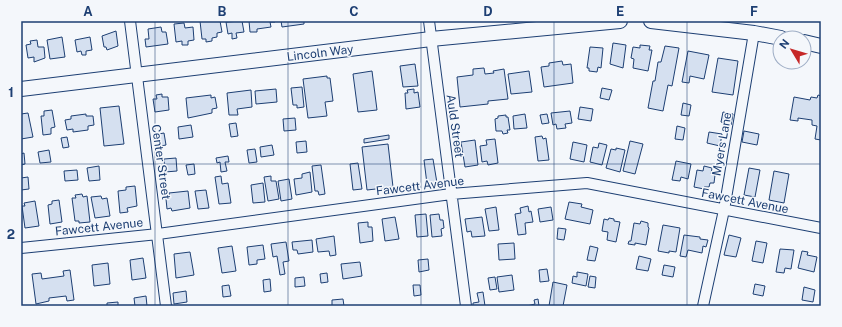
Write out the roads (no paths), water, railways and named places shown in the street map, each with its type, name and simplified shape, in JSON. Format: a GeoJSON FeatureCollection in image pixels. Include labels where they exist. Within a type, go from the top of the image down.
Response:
{"type":"FeatureCollection","features":[{"type":"Feature","properties":{"kind":"main road","name":"Lincoln Way"},"geometry":{"type":"LineString","coordinates":[[21,89],[431,39],[620,21]]}},
{"type":"Feature","properties":{"kind":"main road"},"geometry":{"type":"LineString","coordinates":[[650,21],[772,36]]}},
{"type":"Feature","properties":{"kind":"street","name":"Center Street"},"geometry":{"type":"LineString","coordinates":[[130,21],[166,306]]}},
{"type":"Feature","properties":{"kind":"street","name":"Auld Street"},"geometry":{"type":"LineString","coordinates":[[429,21],[466,306]]}},
{"type":"Feature","properties":{"kind":"street","name":"Myers Lane"},"geometry":{"type":"LineString","coordinates":[[704,306],[724,210],[754,33]]}},
{"type":"Feature","properties":{"kind":"street","name":"Fawcett Avenue"},"geometry":{"type":"LineString","coordinates":[[21,248],[158,234],[451,194],[587,183],[821,228]]}}]}
